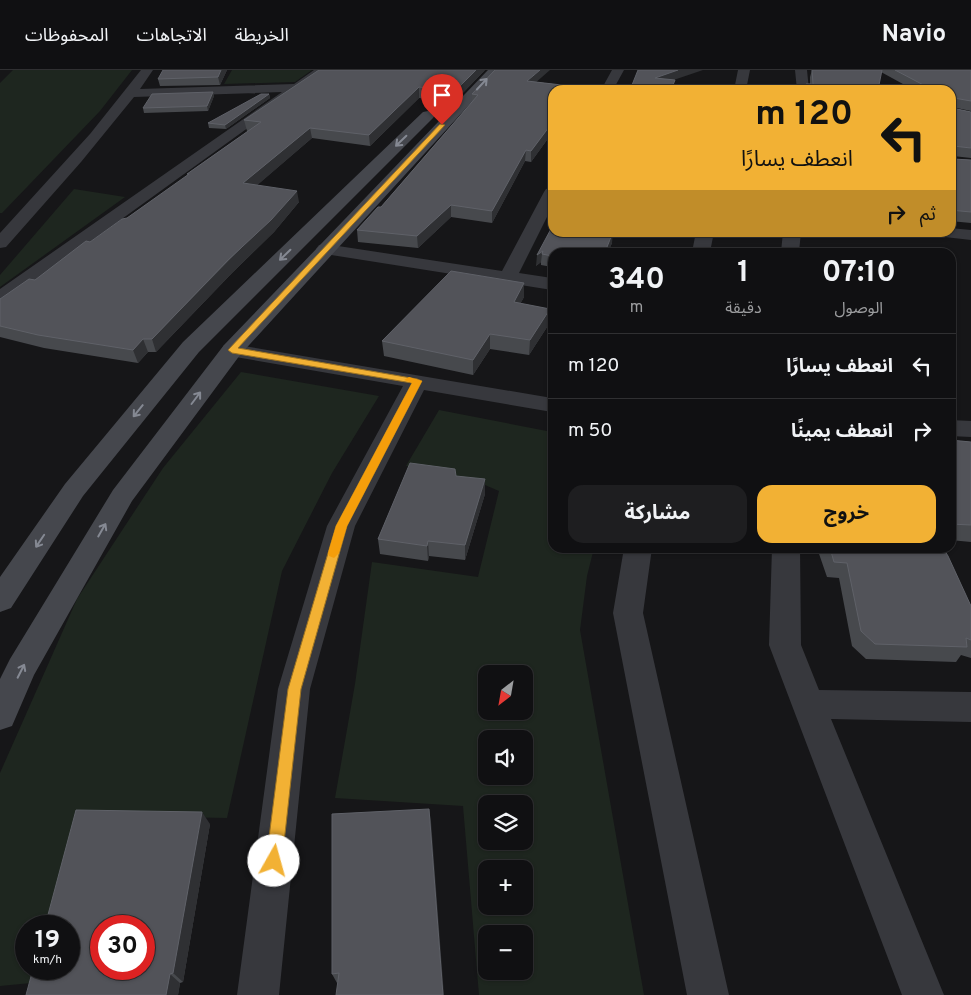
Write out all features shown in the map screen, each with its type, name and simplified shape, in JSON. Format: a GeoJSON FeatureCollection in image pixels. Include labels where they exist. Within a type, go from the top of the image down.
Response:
{"type":"FeatureCollection","features":[{"type":"Feature","properties":{"kind":"street"},"geometry":{"type":"LineString","coordinates":[[0,243],[50,189],[147,70]]}},
{"type":"Feature","properties":{"kind":"street"},"geometry":{"type":"LineString","coordinates":[[0,298],[322,70]]}},
{"type":"Feature","properties":{"kind":"street"},"geometry":{"type":"LineString","coordinates":[[0,600],[74,490],[191,347],[473,70]]}},
{"type":"Feature","properties":{"kind":"street"},"geometry":{"type":"LineString","coordinates":[[0,715],[21,669],[122,496],[232,350],[495,70]]}},
{"type":"Feature","properties":{"kind":"street"},"geometry":{"type":"LineString","coordinates":[[610,85],[618,70]]}},
{"type":"Feature","properties":{"kind":"street"},"geometry":{"type":"LineString","coordinates":[[741,85],[744,70]]}},
{"type":"Feature","properties":{"kind":"street"},"geometry":{"type":"LineString","coordinates":[[801,70],[803,85]]}},
{"type":"Feature","properties":{"kind":"street"},"geometry":{"type":"LineString","coordinates":[[130,93],[296,88]]}},
{"type":"Feature","properties":{"kind":"street"},"geometry":{"type":"LineString","coordinates":[[508,277],[548,200]]}},
{"type":"Feature","properties":{"kind":"street"},"geometry":{"type":"LineString","coordinates":[[956,233],[971,235]]}},
{"type":"Feature","properties":{"kind":"street"},"geometry":{"type":"LineString","coordinates":[[325,249],[548,283]]}},
{"type":"Feature","properties":{"kind":"street"},"geometry":{"type":"LineString","coordinates":[[232,350],[548,405]]}},
{"type":"Feature","properties":{"kind":"street"},"geometry":{"type":"LineString","coordinates":[[258,995],[294,689],[342,526],[417,381]]}},
{"type":"Feature","properties":{"kind":"street"},"geometry":{"type":"LineString","coordinates":[[956,428],[971,429]]}},
{"type":"Feature","properties":{"kind":"street"},"geometry":{"type":"LineString","coordinates":[[637,553],[628,613],[708,995]]}},
{"type":"Feature","properties":{"kind":"street"},"geometry":{"type":"LineString","coordinates":[[786,553],[785,645],[810,704],[923,995]]}},
{"type":"Feature","properties":{"kind":"street"},"geometry":{"type":"LineString","coordinates":[[810,704],[971,707]]}},
{"type":"Feature","properties":{"kind":"shaded area"},"geometry":{"type":"Polygon","coordinates":[[[13,70],[132,70],[100,111],[0,213],[0,83],[13,70]]]}},
{"type":"Feature","properties":{"kind":"shaded area"},"geometry":{"type":"Polygon","coordinates":[[[232,70],[312,70],[295,82],[224,84],[232,70]]]}},
{"type":"Feature","properties":{"kind":"shaded area"},"geometry":{"type":"Polygon","coordinates":[[[74,189],[125,197],[0,287],[0,275],[74,189]]]}},
{"type":"Feature","properties":{"kind":"shaded area"},"geometry":{"type":"Polygon","coordinates":[[[241,372],[379,396],[332,473],[282,571],[227,818],[76,815],[49,915],[15,915],[15,980],[32,980],[31,983],[0,986],[0,773],[77,599],[163,468],[241,372]]]}},
{"type":"Feature","properties":{"kind":"shaded area"},"geometry":{"type":"Polygon","coordinates":[[[439,410],[548,431],[548,553],[593,553],[587,576],[580,630],[644,995],[479,995],[463,806],[335,798],[355,684],[372,562],[478,577],[499,491],[485,485],[406,466],[439,410]]]}},
{"type":"Feature","properties":{"kind":"building"},"geometry":{"type":"Polygon","coordinates":[[[163,70],[221,70],[218,77],[158,79],[163,70]]]}},
{"type":"Feature","properties":{"kind":"building"},"geometry":{"type":"Polygon","coordinates":[[[319,70],[476,70],[454,92],[419,87],[369,135],[310,128],[243,183],[297,191],[271,220],[228,260],[152,339],[143,339],[133,350],[38,335],[0,326],[0,299],[29,279],[35,280],[86,241],[90,242],[122,219],[127,218],[189,174],[187,174],[261,122],[244,120],[319,70]]]}},
{"type":"Feature","properties":{"kind":"building"},"geometry":{"type":"Polygon","coordinates":[[[495,70],[540,70],[527,81],[562,85],[548,85],[548,128],[531,151],[526,150],[492,211],[451,205],[417,236],[357,230],[378,207],[381,207],[478,95],[472,94],[495,70]]]}},
{"type":"Feature","properties":{"kind":"building"},"geometry":{"type":"Polygon","coordinates":[[[638,70],[678,70],[655,78],[675,80],[673,85],[632,85],[638,70]]]}},
{"type":"Feature","properties":{"kind":"building"},"geometry":{"type":"Polygon","coordinates":[[[812,70],[882,70],[879,85],[806,85],[813,84],[812,70]]]}},
{"type":"Feature","properties":{"kind":"building"},"geometry":{"type":"Polygon","coordinates":[[[895,70],[971,70],[971,101],[956,98],[956,85],[924,85],[895,70]]]}},
{"type":"Feature","properties":{"kind":"building"},"geometry":{"type":"Polygon","coordinates":[[[213,92],[207,106],[143,108],[152,94],[213,92]]]}},
{"type":"Feature","properties":{"kind":"building"},"geometry":{"type":"Polygon","coordinates":[[[261,94],[269,94],[225,125],[208,123],[261,94]]]}},
{"type":"Feature","properties":{"kind":"building"},"geometry":{"type":"Polygon","coordinates":[[[956,109],[971,112],[971,148],[956,146],[956,109]]]}},
{"type":"Feature","properties":{"kind":"building"},"geometry":{"type":"Polygon","coordinates":[[[956,159],[971,160],[971,212],[956,211],[956,159]]]}},
{"type":"Feature","properties":{"kind":"building"},"geometry":{"type":"Polygon","coordinates":[[[548,234],[548,237],[611,237],[607,248],[548,248],[548,255],[542,254],[543,251],[537,255],[548,234]]]}},
{"type":"Feature","properties":{"kind":"building"},"geometry":{"type":"Polygon","coordinates":[[[451,271],[524,283],[514,302],[548,309],[548,312],[530,340],[490,334],[473,360],[382,341],[451,271]]]}},
{"type":"Feature","properties":{"kind":"building"},"geometry":{"type":"Polygon","coordinates":[[[956,441],[971,442],[971,525],[956,524],[956,441]]]}},
{"type":"Feature","properties":{"kind":"building"},"geometry":{"type":"Polygon","coordinates":[[[410,463],[455,469],[456,476],[485,479],[465,545],[428,541],[427,546],[378,539],[410,463]]]}},
{"type":"Feature","properties":{"kind":"building"},"geometry":{"type":"Polygon","coordinates":[[[831,553],[946,553],[971,606],[971,640],[966,638],[967,647],[875,644],[861,631],[847,563],[834,562],[831,553]]]}},
{"type":"Feature","properties":{"kind":"building"},"geometry":{"type":"Polygon","coordinates":[[[429,809],[443,995],[336,995],[339,973],[332,974],[332,814],[429,809]]]}},
{"type":"Feature","properties":{"kind":"building"},"geometry":{"type":"Polygon","coordinates":[[[76,810],[202,812],[173,973],[170,974],[166,995],[26,995],[30,980],[80,980],[80,915],[48,915],[76,810]]]}},
{"type":"Feature","properties":{"kind":"slow traffic"},"geometry":{"type":"LineString","coordinates":[[334,553],[342,526],[417,381],[409,380]]}},
{"type":"Feature","properties":{"kind":"route"},"geometry":{"type":"LineString","coordinates":[[274,861],[294,689],[342,526],[417,381],[232,350],[442,125]]}}]}
